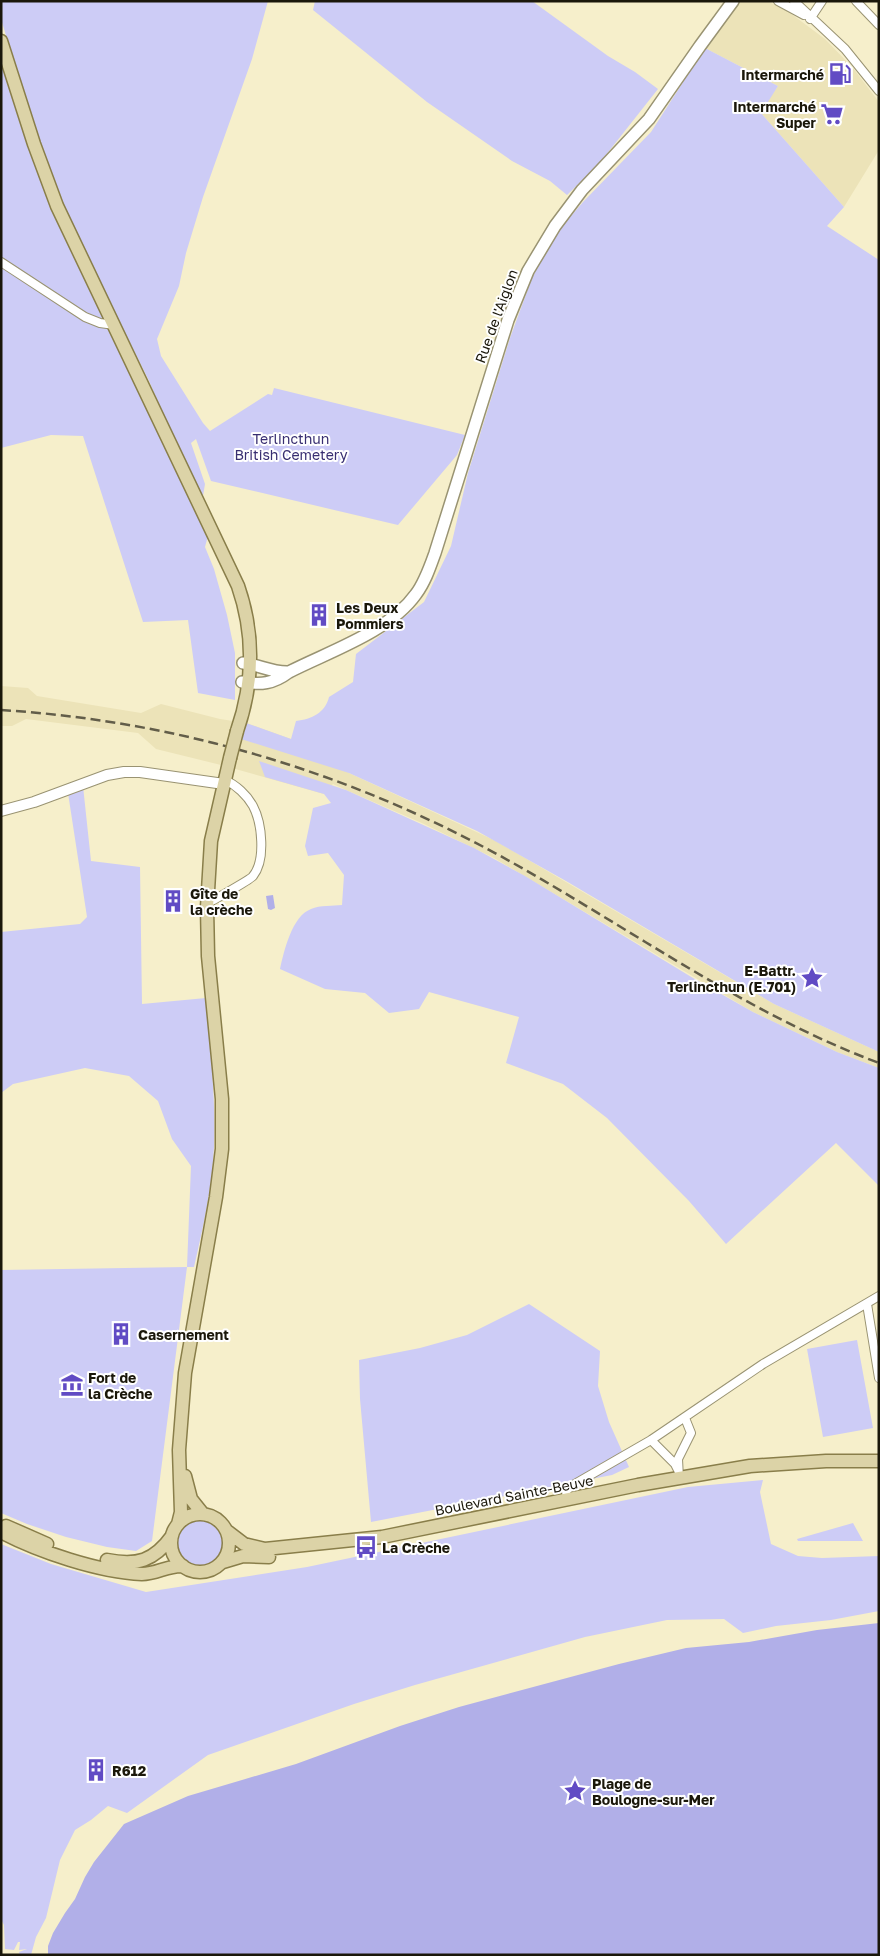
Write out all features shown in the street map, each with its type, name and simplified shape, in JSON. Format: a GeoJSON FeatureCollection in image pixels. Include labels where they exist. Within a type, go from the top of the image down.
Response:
{"type":"FeatureCollection","features":[{"type":"Feature","properties":{"kind":"main road","name":"Rue de l'Aiglon"},"geometry":{"type":"LineString","coordinates":[[246,683],[267,684],[280,679],[289,672],[382,626],[395,617],[412,599],[425,579],[435,553],[510,313],[524,278],[539,251],[571,204],[649,118],[733,1]]}},
{"type":"Feature","properties":{"kind":"main road"},"geometry":{"type":"LineString","coordinates":[[1,42],[47,182],[66,226],[220,546],[239,610],[247,663],[246,704],[224,782],[210,849],[207,943],[222,1100],[220,1169],[182,1399],[179,1457],[181,1512],[178,1524],[172,1536],[156,1555],[144,1560],[126,1563],[62,1550],[1,1524]]}},
{"type":"Feature","properties":{"kind":"main road"},"geometry":{"type":"LineString","coordinates":[[247,663],[273,672],[289,672]]}},
{"type":"Feature","properties":{"kind":"main road"},"geometry":{"type":"LineString","coordinates":[[182,1399],[186,1480],[192,1499],[203,1514]]}},
{"type":"Feature","properties":{"kind":"main road","name":"Boulevard Sainte-Beuve"},"geometry":{"type":"LineString","coordinates":[[709,1473],[772,1464],[879,1461]]}},
{"type":"Feature","properties":{"kind":"main road","name":"Boulevard Sainte-Beuve"},"geometry":{"type":"LineString","coordinates":[[324,1543],[382,1537],[678,1474],[879,1469]]}},
{"type":"Feature","properties":{"kind":"main road"},"geometry":{"type":"LineString","coordinates":[[178,1524],[190,1516],[203,1514],[218,1519],[227,1531],[241,1542],[260,1548],[274,1549],[324,1543]]}},
{"type":"Feature","properties":{"kind":"main road"},"geometry":{"type":"LineString","coordinates":[[223,1562],[229,1549],[227,1531]]}},
{"type":"Feature","properties":{"kind":"main road"},"geometry":{"type":"LineString","coordinates":[[1,1532],[43,1551],[109,1569],[144,1574],[157,1572],[172,1566],[183,1566]]}},
{"type":"Feature","properties":{"kind":"main road"},"geometry":{"type":"LineString","coordinates":[[172,1536],[173,1553],[183,1566],[192,1571],[204,1572],[215,1568],[223,1562],[243,1556],[279,1556],[324,1543]]}},
{"type":"Feature","properties":{"kind":"street"},"geometry":{"type":"LineString","coordinates":[[778,1],[810,18]]}},
{"type":"Feature","properties":{"kind":"street"},"geometry":{"type":"LineString","coordinates":[[794,1],[845,49],[879,91]]}},
{"type":"Feature","properties":{"kind":"street"},"geometry":{"type":"LineString","coordinates":[[810,18],[822,1]]}},
{"type":"Feature","properties":{"kind":"street"},"geometry":{"type":"LineString","coordinates":[[856,1],[879,25]]}},
{"type":"Feature","properties":{"kind":"street"},"geometry":{"type":"LineString","coordinates":[[1,262],[85,317],[100,323],[114,325]]}},
{"type":"Feature","properties":{"kind":"street"},"geometry":{"type":"LineString","coordinates":[[1,811],[34,802],[107,775],[124,772],[140,772],[224,782],[238,788],[254,807],[262,847],[261,858],[257,871],[250,880],[207,903]]}},
{"type":"Feature","properties":{"kind":"street"},"geometry":{"type":"LineString","coordinates":[[567,1499],[566,1491],[573,1485],[651,1440],[763,1364],[879,1296]]}},
{"type":"Feature","properties":{"kind":"street"},"geometry":{"type":"LineString","coordinates":[[867,1304],[879,1378]]}},
{"type":"Feature","properties":{"kind":"street"},"geometry":{"type":"LineString","coordinates":[[678,1474],[679,1456],[691,1434],[685,1418]]}},
{"type":"Feature","properties":{"kind":"street"},"geometry":{"type":"LineString","coordinates":[[651,1440],[675,1464],[678,1474]]}},
{"type":"Feature","properties":{"kind":"shaded area"},"geometry":{"type":"Polygon","coordinates":[[[740,1],[767,1],[786,10],[825,39],[853,68],[879,102],[879,150],[844,207],[760,112],[778,86],[705,48],[740,1]]]}},
{"type":"Feature","properties":{"kind":"shaded area"},"geometry":{"type":"Polygon","coordinates":[[[1,686],[28,688],[37,696],[141,713],[161,704],[220,719],[246,723],[291,739],[349,773],[496,841],[774,1004],[879,1052],[879,1068],[837,1052],[753,1012],[494,858],[424,824],[333,784],[324,794],[156,749],[138,733],[26,719],[12,726],[1,726],[1,686]]]}},
{"type":"Feature","properties":{"kind":"shaded area"},"geometry":{"type":"Polygon","coordinates":[[[273,895],[275,908],[271,910],[268,909],[266,896],[273,895]]]}},
{"type":"Feature","properties":{"kind":"shaded area","name":"Plage de Boulogne-sur-Mer"},"geometry":{"type":"Polygon","coordinates":[[[879,1623],[879,1955],[48,1955],[48,1946],[53,1933],[75,1899],[85,1877],[94,1862],[124,1824],[188,1796],[296,1764],[400,1726],[459,1707],[619,1664],[686,1648],[749,1642],[817,1630],[879,1623]]]}},
{"type":"Feature","properties":{"kind":"green space","name":"Terlincthun British Cemetery"},"geometry":{"type":"Polygon","coordinates":[[[1,1],[268,1],[252,59],[203,197],[186,253],[179,286],[157,339],[161,356],[210,431],[268,394],[272,395],[274,388],[465,435],[457,455],[398,525],[211,481],[196,439],[191,443],[205,484],[203,496],[171,432],[149,381],[79,240],[56,187],[25,98],[1,19],[1,1]]]}},
{"type":"Feature","properties":{"kind":"green space"},"geometry":{"type":"Polygon","coordinates":[[[315,1],[532,1],[608,56],[635,72],[658,89],[598,165],[567,195],[550,181],[512,161],[427,102],[313,10],[315,1]]]}},
{"type":"Feature","properties":{"kind":"green space"},"geometry":{"type":"Polygon","coordinates":[[[705,48],[778,86],[761,113],[844,207],[827,226],[879,260],[879,1052],[774,1004],[566,881],[477,831],[349,773],[241,739],[246,723],[291,739],[296,721],[307,719],[317,714],[327,703],[329,697],[353,682],[356,654],[424,602],[451,546],[468,473],[510,338],[532,278],[548,248],[565,223],[651,132],[705,48]]]}},
{"type":"Feature","properties":{"kind":"green space"},"geometry":{"type":"Polygon","coordinates":[[[1,63],[20,123],[54,216],[185,489],[209,532],[205,547],[214,569],[235,653],[235,700],[198,693],[188,620],[143,622],[83,436],[51,435],[1,448],[1,63]]]}},
{"type":"Feature","properties":{"kind":"green space"},"geometry":{"type":"Polygon","coordinates":[[[259,761],[346,790],[474,848],[525,876],[693,978],[753,1012],[837,1052],[879,1068],[879,1186],[836,1143],[726,1244],[689,1201],[607,1118],[563,1084],[506,1063],[519,1017],[429,992],[419,1009],[389,1013],[365,993],[325,989],[280,969],[290,935],[304,913],[318,907],[342,905],[344,875],[328,853],[308,856],[305,846],[313,808],[331,803],[324,794],[265,777],[259,761]]]}},
{"type":"Feature","properties":{"kind":"green space"},"geometry":{"type":"Polygon","coordinates":[[[83,786],[91,861],[140,867],[142,1004],[206,998],[213,1092],[214,1147],[204,1223],[194,1267],[187,1267],[191,1166],[172,1139],[158,1101],[129,1076],[85,1068],[13,1084],[1,1093],[1,932],[80,924],[87,917],[68,793],[83,786]]]}},
{"type":"Feature","properties":{"kind":"green space"},"geometry":{"type":"Polygon","coordinates":[[[187,1267],[152,1541],[136,1551],[107,1547],[66,1537],[1,1513],[1,1270],[187,1267]]]}},
{"type":"Feature","properties":{"kind":"green space"},"geometry":{"type":"Polygon","coordinates":[[[529,1304],[600,1351],[598,1386],[609,1422],[629,1467],[612,1475],[371,1522],[360,1399],[359,1360],[420,1348],[467,1335],[529,1304]]]}},
{"type":"Feature","properties":{"kind":"green space"},"geometry":{"type":"Polygon","coordinates":[[[857,1340],[873,1428],[823,1437],[807,1349],[857,1340]]]}},
{"type":"Feature","properties":{"kind":"green space"},"geometry":{"type":"Polygon","coordinates":[[[763,1480],[760,1492],[771,1544],[798,1556],[822,1558],[879,1556],[879,1611],[831,1620],[776,1626],[743,1633],[724,1619],[667,1620],[585,1637],[354,1704],[208,1755],[127,1813],[108,1806],[75,1830],[60,1860],[46,1918],[36,1937],[31,1955],[20,1955],[19,1952],[27,1949],[19,1950],[20,1942],[18,1942],[14,1950],[5,1949],[4,1925],[1,1919],[1,1544],[51,1564],[146,1592],[307,1567],[688,1487],[763,1480]]]}},
{"type":"Feature","properties":{"kind":"green space"},"geometry":{"type":"Polygon","coordinates":[[[206,1520],[210,1521],[220,1530],[223,1534],[223,1552],[214,1562],[206,1566],[196,1566],[188,1562],[179,1552],[178,1538],[182,1530],[192,1521],[206,1520]]]}},
{"type":"Feature","properties":{"kind":"green space"},"geometry":{"type":"Polygon","coordinates":[[[853,1523],[863,1541],[798,1541],[797,1539],[853,1523]]]}},
{"type":"Feature","properties":{"kind":"railway"},"geometry":{"type":"LineString","coordinates":[[1,710],[68,716],[135,726],[200,740],[265,757],[329,778],[392,803],[453,831],[513,863],[692,970],[784,1021],[879,1063]]}},
{"type":"Feature","properties":{"kind":"place","name":"Intermarché"},"geometry":{"type":"Point","coordinates":[840,74]}},
{"type":"Feature","properties":{"kind":"place","name":"Intermarché Super"},"geometry":{"type":"Point","coordinates":[832,114]}},
{"type":"Feature","properties":{"kind":"place","name":"Les Deux Pommiers"},"geometry":{"type":"Point","coordinates":[319,615]}},
{"type":"Feature","properties":{"kind":"place","name":"Gîte de la crèche"},"geometry":{"type":"Point","coordinates":[173,901]}},
{"type":"Feature","properties":{"kind":"place","name":"E-Battr. Terlincthun (E.701)"},"geometry":{"type":"Point","coordinates":[812,978]}},
{"type":"Feature","properties":{"kind":"place","name":"Casernement"},"geometry":{"type":"Point","coordinates":[121,1334]}},
{"type":"Feature","properties":{"kind":"place","name":"Fort de la Crèche"},"geometry":{"type":"Point","coordinates":[72,1385]}},
{"type":"Feature","properties":{"kind":"place","name":"La Crèche"},"geometry":{"type":"Point","coordinates":[366,1547]}},
{"type":"Feature","properties":{"kind":"place","name":"R612"},"geometry":{"type":"Point","coordinates":[96,1770]}},
{"type":"Feature","properties":{"kind":"place","name":"Plage de Boulogne-sur-Mer"},"geometry":{"type":"Point","coordinates":[575,1791]}}]}
